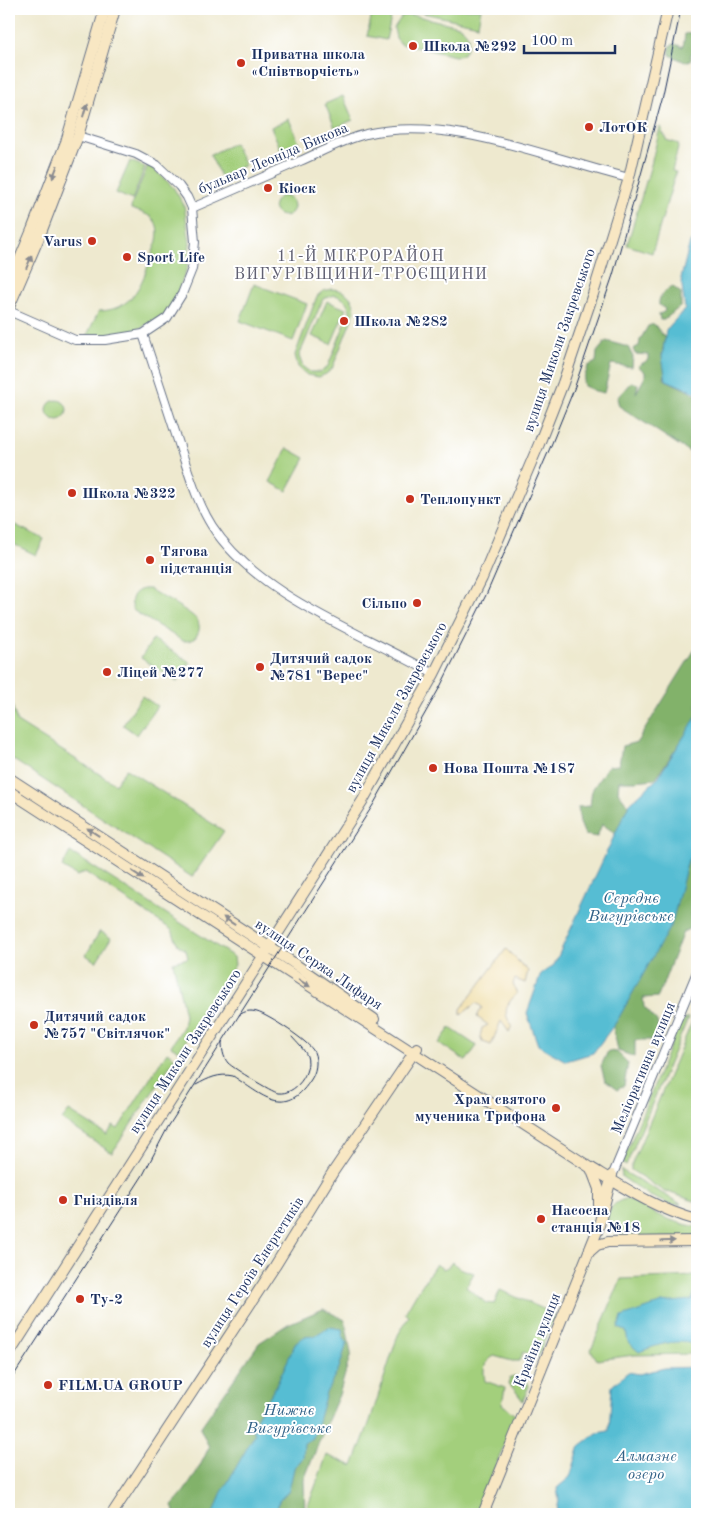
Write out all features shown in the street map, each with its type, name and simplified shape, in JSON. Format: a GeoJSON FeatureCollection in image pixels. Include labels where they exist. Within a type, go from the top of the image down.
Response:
{"type":"FeatureCollection","features":[{"type":"Feature","properties":{"kind":"street"},"geometry":{"type":"LineString","coordinates":[[9,285],[66,142],[104,9]]}},
{"type":"Feature","properties":{"kind":"street"},"geometry":{"type":"LineString","coordinates":[[9,307],[48,217],[78,136],[115,9]]}},
{"type":"Feature","properties":{"kind":"street","name":"вулиця Миколи Закревського"},"geometry":{"type":"LineString","coordinates":[[9,1354],[363,800],[434,674],[482,578],[563,383],[593,294],[629,178],[668,9]]}},
{"type":"Feature","properties":{"kind":"street","name":"бульвар Леоніда Бикова"},"geometry":{"type":"LineString","coordinates":[[192,208],[336,145],[366,134],[404,130],[422,129],[477,136],[629,178]]}},
{"type":"Feature","properties":{"kind":"street"},"geometry":{"type":"LineString","coordinates":[[9,311],[75,340],[105,340],[143,334],[167,318],[182,294],[192,269],[195,242],[192,208],[179,186],[156,165],[136,154],[78,136]]}},
{"type":"Feature","properties":{"kind":"street"},"geometry":{"type":"LineString","coordinates":[[143,334],[197,497],[211,526],[227,546],[252,570],[278,589],[434,674]]}},
{"type":"Feature","properties":{"kind":"street","name":"вулиця Сержа Лифаря"},"geometry":{"type":"LineString","coordinates":[[9,778],[266,952],[612,1177]]}},
{"type":"Feature","properties":{"kind":"street","name":"вулиця Сержа Лифаря"},"geometry":{"type":"LineString","coordinates":[[9,791],[266,952]]}},
{"type":"Feature","properties":{"kind":"street","name":"Меліоративна вулиця"},"geometry":{"type":"LineString","coordinates":[[612,1177],[697,972]]}},
{"type":"Feature","properties":{"kind":"street","name":"вулиця Сержа Лифаря"},"geometry":{"type":"LineString","coordinates":[[416,1050],[591,1168],[612,1177]]}},
{"type":"Feature","properties":{"kind":"street","name":"вулиця Героїв Енергетиків"},"geometry":{"type":"LineString","coordinates":[[112,1514],[275,1266],[333,1172],[416,1050]]}},
{"type":"Feature","properties":{"kind":"street"},"geometry":{"type":"LineString","coordinates":[[591,1168],[600,1195],[598,1229]]}},
{"type":"Feature","properties":{"kind":"street"},"geometry":{"type":"LineString","coordinates":[[612,1177],[648,1202],[664,1210],[697,1220]]}},
{"type":"Feature","properties":{"kind":"street","name":"Крайня вулиця"},"geometry":{"type":"LineString","coordinates":[[483,1514],[598,1229],[612,1177]]}},
{"type":"Feature","properties":{"kind":"street"},"geometry":{"type":"LineString","coordinates":[[588,1253],[597,1245],[608,1242],[697,1241]]}},
{"type":"Feature","properties":{"kind":"green space"},"geometry":{"type":"Polygon","coordinates":[[[373,9],[393,9],[386,40],[367,36],[373,9]]]}},
{"type":"Feature","properties":{"kind":"green space"},"geometry":{"type":"Polygon","coordinates":[[[414,9],[481,9],[478,25],[414,11],[414,9]]]}},
{"type":"Feature","properties":{"kind":"green space"},"geometry":{"type":"Polygon","coordinates":[[[697,11],[696,52],[691,54],[691,60],[685,62],[670,55],[669,46],[675,44],[683,47],[685,34],[692,33],[695,24],[694,14],[697,11]]]}},
{"type":"Feature","properties":{"kind":"green space"},"geometry":{"type":"Polygon","coordinates":[[[413,15],[459,26],[463,29],[468,36],[468,43],[462,55],[455,56],[401,44],[396,38],[394,28],[402,16],[413,15]]]}},
{"type":"Feature","properties":{"kind":"green space"},"geometry":{"type":"Polygon","coordinates":[[[343,96],[353,120],[335,128],[325,104],[343,96]]]}},
{"type":"Feature","properties":{"kind":"green space"},"geometry":{"type":"Polygon","coordinates":[[[289,119],[299,143],[281,150],[271,127],[289,119]]]}},
{"type":"Feature","properties":{"kind":"green space"},"geometry":{"type":"Polygon","coordinates":[[[660,127],[666,140],[679,144],[672,171],[676,172],[652,253],[627,245],[651,165],[660,127]]]}},
{"type":"Feature","properties":{"kind":"green space"},"geometry":{"type":"Polygon","coordinates":[[[234,143],[245,165],[221,177],[210,155],[234,143]]]}},
{"type":"Feature","properties":{"kind":"green space"},"geometry":{"type":"Polygon","coordinates":[[[130,161],[145,167],[132,200],[116,193],[130,161]]]}},
{"type":"Feature","properties":{"kind":"green space"},"geometry":{"type":"Polygon","coordinates":[[[148,165],[173,187],[184,205],[190,243],[187,268],[177,294],[165,315],[133,332],[105,338],[86,337],[99,311],[113,309],[124,304],[132,297],[144,277],[157,241],[156,222],[144,213],[131,209],[148,165]]]}},
{"type":"Feature","properties":{"kind":"green space"},"geometry":{"type":"Polygon","coordinates":[[[284,196],[291,199],[294,206],[291,213],[284,216],[277,213],[274,206],[277,199],[284,196]]]}},
{"type":"Feature","properties":{"kind":"green space"},"geometry":{"type":"Polygon","coordinates":[[[254,284],[307,304],[293,341],[240,321],[254,284]]]}},
{"type":"Feature","properties":{"kind":"green space"},"geometry":{"type":"Polygon","coordinates":[[[672,286],[681,293],[681,306],[664,320],[660,320],[659,314],[664,312],[665,309],[659,305],[660,299],[662,294],[672,286]]]}},
{"type":"Feature","properties":{"kind":"green space"},"geometry":{"type":"Polygon","coordinates":[[[331,289],[341,290],[351,298],[355,311],[332,369],[319,377],[307,375],[298,367],[295,355],[317,296],[323,291],[331,289]],[[335,295],[323,299],[299,356],[303,367],[310,372],[321,372],[328,366],[350,311],[347,303],[335,295]]]}},
{"type":"Feature","properties":{"kind":"green space"},"geometry":{"type":"Polygon","coordinates":[[[327,301],[346,309],[331,344],[312,336],[327,301]]]}},
{"type":"Feature","properties":{"kind":"green space"},"geometry":{"type":"Polygon","coordinates":[[[654,324],[665,338],[662,355],[667,362],[664,379],[697,395],[697,457],[619,406],[617,398],[631,382],[638,384],[636,393],[645,377],[645,372],[638,366],[648,360],[648,355],[635,354],[633,349],[639,346],[640,340],[648,326],[654,324]]]}},
{"type":"Feature","properties":{"kind":"green space"},"geometry":{"type":"Polygon","coordinates":[[[606,341],[628,347],[633,357],[632,367],[611,364],[604,393],[584,386],[583,382],[588,366],[596,362],[597,352],[606,341]]]}},
{"type":"Feature","properties":{"kind":"green space"},"geometry":{"type":"Polygon","coordinates":[[[57,400],[64,403],[67,410],[64,417],[57,420],[50,417],[47,410],[50,403],[57,400]]]}},
{"type":"Feature","properties":{"kind":"green space"},"geometry":{"type":"Polygon","coordinates":[[[287,448],[305,458],[287,491],[270,482],[287,448]]]}},
{"type":"Feature","properties":{"kind":"green space"},"geometry":{"type":"Polygon","coordinates":[[[11,523],[44,539],[36,555],[9,542],[9,527],[11,523]]]}},
{"type":"Feature","properties":{"kind":"green space"},"geometry":{"type":"Polygon","coordinates":[[[149,589],[193,616],[199,626],[196,637],[183,641],[134,611],[132,597],[136,592],[149,589]]]}},
{"type":"Feature","properties":{"kind":"green space"},"geometry":{"type":"Polygon","coordinates":[[[153,639],[190,662],[177,682],[141,658],[153,639]]]}},
{"type":"Feature","properties":{"kind":"green space"},"geometry":{"type":"Polygon","coordinates":[[[697,646],[697,719],[655,779],[619,781],[618,792],[631,809],[619,836],[602,824],[597,837],[585,835],[580,823],[578,807],[590,806],[592,790],[608,766],[619,765],[622,746],[637,742],[697,646]]]}},
{"type":"Feature","properties":{"kind":"green space"},"geometry":{"type":"Polygon","coordinates":[[[142,696],[157,706],[137,735],[123,725],[142,696]]]}},
{"type":"Feature","properties":{"kind":"green space"},"geometry":{"type":"Polygon","coordinates":[[[11,701],[17,722],[115,784],[126,769],[224,831],[192,877],[9,757],[9,705],[11,701]]]}},
{"type":"Feature","properties":{"kind":"green space"},"geometry":{"type":"Polygon","coordinates":[[[697,840],[697,899],[690,915],[694,921],[691,928],[683,932],[658,997],[643,998],[644,1007],[657,1021],[659,1034],[651,1040],[635,1040],[635,1057],[618,1051],[612,1021],[697,840]]]}},
{"type":"Feature","properties":{"kind":"green space"},"geometry":{"type":"Polygon","coordinates":[[[70,852],[234,957],[235,965],[179,1051],[171,1046],[183,1027],[185,1015],[173,962],[188,958],[186,950],[178,945],[172,930],[85,872],[77,876],[62,867],[70,852]]]}},
{"type":"Feature","properties":{"kind":"green space"},"geometry":{"type":"Polygon","coordinates":[[[100,931],[111,938],[96,962],[86,955],[100,931]]]}},
{"type":"Feature","properties":{"kind":"green space"},"geometry":{"type":"Polygon","coordinates":[[[697,1010],[697,1202],[662,1190],[631,1170],[631,1166],[697,1010]]]}},
{"type":"Feature","properties":{"kind":"green space"},"geometry":{"type":"Polygon","coordinates":[[[687,1017],[626,1166],[622,1163],[678,1027],[687,1017]]]}},
{"type":"Feature","properties":{"kind":"green space"},"geometry":{"type":"Polygon","coordinates":[[[450,1028],[477,1046],[466,1061],[439,1043],[450,1028]]]}},
{"type":"Feature","properties":{"kind":"green space"},"geometry":{"type":"Polygon","coordinates":[[[608,1051],[617,1052],[628,1063],[624,1086],[617,1090],[605,1081],[601,1066],[608,1051]]]}},
{"type":"Feature","properties":{"kind":"green space"},"geometry":{"type":"Polygon","coordinates":[[[167,1052],[175,1058],[112,1153],[62,1120],[69,1111],[107,1135],[113,1126],[118,1129],[167,1052]]]}},
{"type":"Feature","properties":{"kind":"green space"},"geometry":{"type":"Polygon","coordinates":[[[621,1170],[681,1204],[670,1205],[650,1196],[622,1177],[621,1170]]]}},
{"type":"Feature","properties":{"kind":"green space"},"geometry":{"type":"Polygon","coordinates":[[[625,1199],[637,1203],[665,1218],[697,1227],[697,1238],[625,1237],[617,1234],[609,1224],[609,1212],[617,1202],[625,1199]]]}},
{"type":"Feature","properties":{"kind":"green space"},"geometry":{"type":"Polygon","coordinates":[[[452,1262],[459,1268],[474,1273],[466,1287],[486,1303],[494,1304],[500,1290],[555,1314],[538,1357],[523,1352],[519,1361],[494,1356],[485,1367],[485,1381],[505,1388],[502,1404],[516,1416],[476,1514],[309,1514],[306,1511],[327,1455],[353,1466],[398,1335],[409,1316],[405,1313],[436,1264],[443,1269],[452,1262]]]}},
{"type":"Feature","properties":{"kind":"green space"},"geometry":{"type":"Polygon","coordinates":[[[697,1276],[697,1354],[634,1355],[597,1360],[591,1350],[621,1279],[697,1276]]]}},
{"type":"Feature","properties":{"kind":"green space"},"geometry":{"type":"Polygon","coordinates":[[[323,1309],[345,1320],[351,1353],[339,1395],[304,1480],[305,1514],[284,1512],[283,1514],[175,1514],[172,1505],[193,1478],[209,1447],[200,1428],[259,1343],[288,1324],[323,1309]]]}},
{"type":"Feature","properties":{"kind":"green space"},"geometry":{"type":"Polygon","coordinates":[[[515,1376],[528,1383],[529,1386],[523,1401],[514,1389],[508,1385],[510,1377],[515,1376]]]}},
{"type":"Feature","properties":{"kind":"sand"},"geometry":{"type":"Polygon","coordinates":[[[506,949],[528,971],[525,983],[515,979],[513,984],[517,994],[510,1001],[506,1013],[512,1025],[509,1032],[501,1021],[491,1045],[483,1042],[480,1037],[482,1028],[488,1025],[477,1017],[482,1007],[476,1003],[461,1015],[461,1009],[506,949]]]}},
{"type":"Feature","properties":{"kind":"water"},"geometry":{"type":"Polygon","coordinates":[[[697,238],[697,393],[666,380],[662,357],[666,330],[685,309],[681,278],[690,242],[697,238]]]}},
{"type":"Feature","properties":{"kind":"water","name":"Середнє Вигурівське"},"geometry":{"type":"Polygon","coordinates":[[[697,716],[697,849],[688,860],[672,923],[617,1021],[593,1053],[566,1061],[538,1045],[527,1013],[541,974],[554,965],[629,804],[657,779],[697,716]]]}},
{"type":"Feature","properties":{"kind":"water"},"geometry":{"type":"Polygon","coordinates":[[[697,1286],[697,1346],[690,1343],[675,1342],[639,1352],[628,1342],[626,1331],[618,1328],[622,1317],[662,1303],[692,1300],[697,1286]]]}},
{"type":"Feature","properties":{"kind":"water","name":"Нижнє Вигурівське"},"geometry":{"type":"Polygon","coordinates":[[[329,1327],[342,1329],[343,1337],[347,1343],[339,1368],[326,1393],[313,1438],[304,1443],[303,1458],[294,1468],[289,1490],[279,1501],[276,1514],[212,1514],[221,1494],[255,1434],[253,1429],[258,1415],[276,1386],[296,1342],[303,1337],[314,1336],[329,1327]]]}},
{"type":"Feature","properties":{"kind":"water","name":"Алмазне озеро"},"geometry":{"type":"Polygon","coordinates":[[[697,1367],[697,1514],[563,1514],[557,1511],[559,1500],[557,1488],[570,1477],[580,1446],[597,1433],[609,1431],[612,1386],[628,1372],[639,1374],[665,1368],[697,1367]]]}},
{"type":"Feature","properties":{"kind":"tram line"},"geometry":{"type":"LineString","coordinates":[[9,1383],[143,1175],[168,1127],[373,805],[440,687],[487,593],[574,389],[613,275],[662,99],[681,9]]}},
{"type":"Feature","properties":{"kind":"tram line"},"geometry":{"type":"LineString","coordinates":[[196,1085],[214,1077],[223,1075],[233,1076],[264,1096],[282,1101],[292,1099],[301,1092],[312,1078],[316,1067],[316,1059],[314,1052],[305,1042],[288,1029],[262,1014],[250,1011],[239,1015]]}},
{"type":"Feature","properties":{"kind":"tram line"},"geometry":{"type":"LineString","coordinates":[[222,1041],[223,1053],[228,1063],[268,1089],[278,1093],[285,1093],[301,1081],[305,1075],[308,1062],[302,1048],[292,1037]]}},
{"type":"Feature","properties":{"kind":"place","name":"Школа №292"},"geometry":{"type":"Point","coordinates":[413,46]}},
{"type":"Feature","properties":{"kind":"place","name":"Приватна школа «Співтворчість»"},"geometry":{"type":"Point","coordinates":[241,63]}},
{"type":"Feature","properties":{"kind":"place","name":"ЛотОК"},"geometry":{"type":"Point","coordinates":[589,127]}},
{"type":"Feature","properties":{"kind":"place","name":"Кіоск"},"geometry":{"type":"Point","coordinates":[268,188]}},
{"type":"Feature","properties":{"kind":"place","name":"Varus"},"geometry":{"type":"Point","coordinates":[92,241]}},
{"type":"Feature","properties":{"kind":"place","name":"Sport Life"},"geometry":{"type":"Point","coordinates":[127,257]}},
{"type":"Feature","properties":{"kind":"place","name":"Школа №282"},"geometry":{"type":"Point","coordinates":[344,321]}},
{"type":"Feature","properties":{"kind":"place","name":"Школа №322"},"geometry":{"type":"Point","coordinates":[72,493]}},
{"type":"Feature","properties":{"kind":"place","name":"Теплопункт"},"geometry":{"type":"Point","coordinates":[410,499]}},
{"type":"Feature","properties":{"kind":"place","name":"Тягова пiдстанцiя"},"geometry":{"type":"Point","coordinates":[150,560]}},
{"type":"Feature","properties":{"kind":"place","name":"Сільпо"},"geometry":{"type":"Point","coordinates":[417,603]}},
{"type":"Feature","properties":{"kind":"place","name":"Дитячий садок №781 \"Верес\""},"geometry":{"type":"Point","coordinates":[260,667]}},
{"type":"Feature","properties":{"kind":"place","name":"Ліцей №277"},"geometry":{"type":"Point","coordinates":[107,672]}},
{"type":"Feature","properties":{"kind":"place","name":"Нова Пошта №187"},"geometry":{"type":"Point","coordinates":[433,768]}},
{"type":"Feature","properties":{"kind":"place","name":"Дитячий садок №757 \"Світлячок\""},"geometry":{"type":"Point","coordinates":[34,1025]}},
{"type":"Feature","properties":{"kind":"place","name":"Храм святого мученика Трифона"},"geometry":{"type":"Point","coordinates":[556,1108]}},
{"type":"Feature","properties":{"kind":"place","name":"Гніздівля"},"geometry":{"type":"Point","coordinates":[63,1200]}},
{"type":"Feature","properties":{"kind":"place","name":"Насосна станція №18"},"geometry":{"type":"Point","coordinates":[541,1219]}},
{"type":"Feature","properties":{"kind":"place","name":"Ту-2"},"geometry":{"type":"Point","coordinates":[80,1299]}},
{"type":"Feature","properties":{"kind":"place","name":"FILM.UA GROUP"},"geometry":{"type":"Point","coordinates":[48,1385]}},
{"type":"Feature","properties":{"kind":"district","name":"11-Й МІКРОРАЙОН ВИГУРІВЩИНИ-ТРОЄЩИНИ"},"geometry":{"type":"Point","coordinates":[361,264]}}]}
